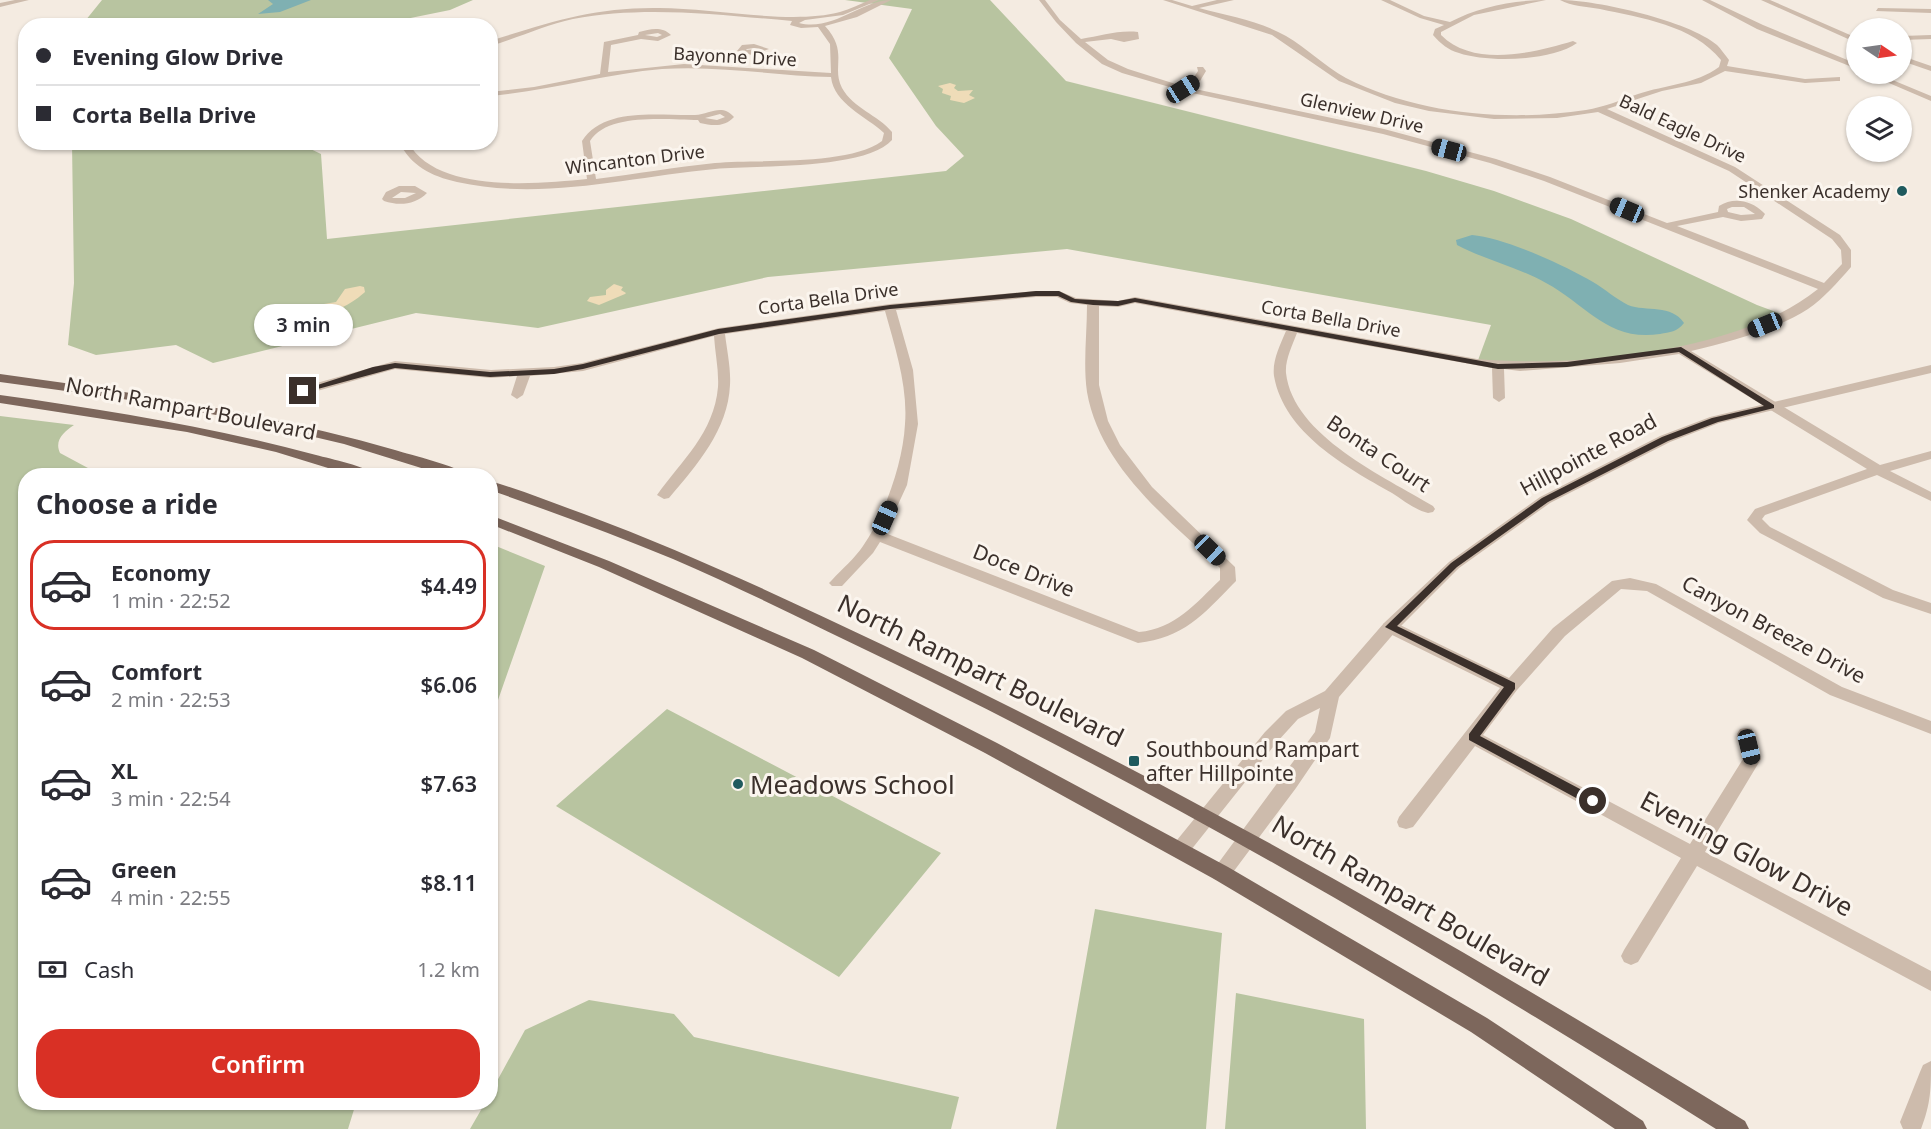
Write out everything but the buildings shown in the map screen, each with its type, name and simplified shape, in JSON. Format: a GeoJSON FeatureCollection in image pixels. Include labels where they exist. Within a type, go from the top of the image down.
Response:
{"type":"FeatureCollection","features":[{"type":"Feature","properties":{"kind":"main road","name":"North Rampart Boulevard"},"geometry":{"type":"LineString","coordinates":[[0,378],[138,397],[233,414],[359,444],[436,468]]}},
{"type":"Feature","properties":{"kind":"main road","name":"North Rampart Boulevard"},"geometry":{"type":"LineString","coordinates":[[0,399],[114,415],[274,447],[347,468]]}},
{"type":"Feature","properties":{"kind":"main road"},"geometry":{"type":"LineString","coordinates":[[332,463],[359,444]]}},
{"type":"Feature","properties":{"kind":"main road","name":"North Rampart Boulevard"},"geometry":{"type":"LineString","coordinates":[[498,488],[561,510],[700,566],[1021,717],[1248,838],[1445,952],[1737,1129]]}},
{"type":"Feature","properties":{"kind":"main road"},"geometry":{"type":"LineString","coordinates":[[498,522],[604,564],[808,654],[981,743],[1221,873],[1479,1025],[1635,1129]]}},
{"type":"Feature","properties":{"kind":"street"},"geometry":{"type":"LineString","coordinates":[[0,5],[26,0]]}},
{"type":"Feature","properties":{"kind":"street"},"geometry":{"type":"LineString","coordinates":[[498,41],[557,21],[610,12],[678,9],[753,19],[796,21],[834,15],[876,0]]}},
{"type":"Feature","properties":{"kind":"street"},"geometry":{"type":"LineString","coordinates":[[796,21],[801,27],[821,26],[868,10],[888,0]]}},
{"type":"Feature","properties":{"kind":"street","name":"Glenview Drive"},"geometry":{"type":"LineString","coordinates":[[1042,0],[1058,21],[1079,41],[1105,62],[1125,71],[1183,89],[1384,132],[1492,161],[1547,179],[1826,288]]}},
{"type":"Feature","properties":{"kind":"street"},"geometry":{"type":"LineString","coordinates":[[1166,0],[1235,18],[1278,34],[1340,78],[1366,90],[1396,100],[1461,112],[1511,116],[1552,116],[1599,109],[1669,86],[1709,77],[1724,68],[1805,81],[1837,79]]}},
{"type":"Feature","properties":{"kind":"street"},"geometry":{"type":"LineString","coordinates":[[1193,8],[1231,0]]}},
{"type":"Feature","properties":{"kind":"street"},"geometry":{"type":"LineString","coordinates":[[1384,0],[1422,17],[1450,24]]}},
{"type":"Feature","properties":{"kind":"street"},"geometry":{"type":"LineString","coordinates":[[1543,0],[1472,13],[1438,31],[1439,39],[1460,50],[1485,55],[1524,57],[1573,43]]}},
{"type":"Feature","properties":{"kind":"street"},"geometry":{"type":"LineString","coordinates":[[1563,0],[1642,17],[1680,29],[1713,45],[1722,52],[1725,60],[1724,68]]}},
{"type":"Feature","properties":{"kind":"street"},"geometry":{"type":"LineString","coordinates":[[1705,0],[1760,27],[1846,62]]}},
{"type":"Feature","properties":{"kind":"street"},"geometry":{"type":"LineString","coordinates":[[1764,0],[1846,36]]}},
{"type":"Feature","properties":{"kind":"street"},"geometry":{"type":"LineString","coordinates":[[1878,10],[1931,11]]}},
{"type":"Feature","properties":{"kind":"street"},"geometry":{"type":"LineString","coordinates":[[821,26],[829,34],[834,45],[837,56],[836,75]]}},
{"type":"Feature","properties":{"kind":"street"},"geometry":{"type":"LineString","coordinates":[[1079,41],[1111,37]]}},
{"type":"Feature","properties":{"kind":"street"},"geometry":{"type":"LineString","coordinates":[[1912,38],[1931,37]]}},
{"type":"Feature","properties":{"kind":"street"},"geometry":{"type":"LineString","coordinates":[[604,75],[606,45],[618,40],[641,38]]}},
{"type":"Feature","properties":{"kind":"street"},"geometry":{"type":"LineString","coordinates":[[748,70],[752,53]]}},
{"type":"Feature","properties":{"kind":"street"},"geometry":{"type":"LineString","coordinates":[[1912,62],[1931,69]]}},
{"type":"Feature","properties":{"kind":"street","name":"Bayonne Drive"},"geometry":{"type":"LineString","coordinates":[[498,93],[535,90],[635,69],[679,66],[836,75]]}},
{"type":"Feature","properties":{"kind":"street"},"geometry":{"type":"LineString","coordinates":[[1183,89],[1197,79],[1202,70],[1200,69]]}},
{"type":"Feature","properties":{"kind":"street","name":"Wincanton Drive"},"geometry":{"type":"LineString","coordinates":[[408,150],[415,161],[434,172],[477,183],[514,186],[592,181],[700,168],[858,154],[884,144],[889,138],[888,132],[842,94],[835,82],[836,75]]}},
{"type":"Feature","properties":{"kind":"street"},"geometry":{"type":"LineString","coordinates":[[1896,84],[1931,99]]}},
{"type":"Feature","properties":{"kind":"street"},"geometry":{"type":"LineString","coordinates":[[1921,94],[1931,93]]}},
{"type":"Feature","properties":{"kind":"street","name":"Bald Eagle Drive"},"geometry":{"type":"LineString","coordinates":[[1599,109],[1732,169],[1836,237],[1846,250],[1847,265],[1826,288],[1787,316],[1743,334],[1681,350]]}},
{"type":"Feature","properties":{"kind":"street"},"geometry":{"type":"LineString","coordinates":[[592,181],[586,141],[588,135],[596,129],[637,118],[700,117]]}},
{"type":"Feature","properties":{"kind":"street"},"geometry":{"type":"LineString","coordinates":[[418,189],[450,177]]}},
{"type":"Feature","properties":{"kind":"street"},"geometry":{"type":"LineString","coordinates":[[1665,226],[1723,214]]}},
{"type":"Feature","properties":{"kind":"street","name":"Corta Bella Drive"},"geometry":{"type":"LineString","coordinates":[[303,391],[395,365],[490,374],[524,374],[583,367],[718,331],[890,307],[1036,294],[1059,294],[1074,301],[1118,303],[1135,300],[1498,366],[1567,364],[1681,350]]}},
{"type":"Feature","properties":{"kind":"street","name":"Doce Drive"},"geometry":{"type":"LineString","coordinates":[[878,535],[1138,638],[1156,638],[1176,630],[1228,581],[1227,567],[1143,484],[1117,452],[1102,423],[1094,393],[1093,302]]}},
{"type":"Feature","properties":{"kind":"street"},"geometry":{"type":"LineString","coordinates":[[837,583],[868,550],[878,535],[900,485],[912,424],[907,370],[890,307]]}},
{"type":"Feature","properties":{"kind":"street","name":"Bonta Court"},"geometry":{"type":"LineString","coordinates":[[1292,330],[1282,359],[1280,373],[1284,392],[1294,412],[1333,450],[1428,509]]}},
{"type":"Feature","properties":{"kind":"street"},"geometry":{"type":"LineString","coordinates":[[664,495],[693,461],[712,431],[720,412],[724,385],[718,331]]}},
{"type":"Feature","properties":{"kind":"street"},"geometry":{"type":"LineString","coordinates":[[1681,350],[1878,470],[1931,497]]}},
{"type":"Feature","properties":{"kind":"street"},"geometry":{"type":"LineString","coordinates":[[1498,366],[1499,398]]}},
{"type":"Feature","properties":{"kind":"street","name":"Hillpointe Road"},"geometry":{"type":"LineString","coordinates":[[1180,850],[1271,737],[1292,715],[1332,695],[1390,627],[1454,565],[1545,500],[1665,439],[1715,420],[1931,369]]}},
{"type":"Feature","properties":{"kind":"street"},"geometry":{"type":"LineString","coordinates":[[517,395],[524,374]]}},
{"type":"Feature","properties":{"kind":"street"},"geometry":{"type":"LineString","coordinates":[[1931,455],[1878,470],[1760,512],[1754,520],[1765,530],[1888,594],[1931,609]]}},
{"type":"Feature","properties":{"kind":"street","name":"Canyon Breeze Drive"},"geometry":{"type":"LineString","coordinates":[[1511,686],[1559,632],[1617,584],[1630,583],[1651,587],[1836,691],[1931,728]]}},
{"type":"Feature","properties":{"kind":"street"},"geometry":{"type":"LineString","coordinates":[[1390,627],[1511,686],[1406,822]]}},
{"type":"Feature","properties":{"kind":"street","name":"Hillpointe Road"},"geometry":{"type":"LineString","coordinates":[[1221,873],[1290,783],[1324,733],[1332,695]]}},
{"type":"Feature","properties":{"kind":"street"},"geometry":{"type":"LineString","coordinates":[[1631,956],[1752,759],[1746,734]]}},
{"type":"Feature","properties":{"kind":"street","name":"Evening Glow Drive"},"geometry":{"type":"LineString","coordinates":[[1473,737],[1931,982]]}},
{"type":"Feature","properties":{"kind":"street"},"geometry":{"type":"LineString","coordinates":[[1912,1122],[1931,1072]]}},
{"type":"Feature","properties":{"kind":"green space"},"geometry":{"type":"Polygon","coordinates":[[[102,0],[473,0],[450,10],[411,18],[87,18],[102,0]]]}},
{"type":"Feature","properties":{"kind":"green space"},"geometry":{"type":"Polygon","coordinates":[[[845,0],[990,0],[1066,81],[1426,171],[1494,191],[1571,219],[1757,305],[1787,316],[1681,350],[1567,364],[1477,363],[1491,325],[1067,249],[768,277],[538,328],[416,313],[213,363],[176,345],[96,355],[68,345],[74,283],[72,150],[313,150],[321,154],[327,239],[946,171],[964,156],[936,126],[889,58],[912,9],[845,0]]]}},
{"type":"Feature","properties":{"kind":"green space"},"geometry":{"type":"Polygon","coordinates":[[[0,416],[74,425],[59,440],[58,448],[60,453],[88,468],[18,468],[18,1110],[354,1110],[348,1129],[0,1129],[0,416]]]}},
{"type":"Feature","properties":{"kind":"green space"},"geometry":{"type":"Polygon","coordinates":[[[498,547],[545,566],[498,700],[498,547]]]}},
{"type":"Feature","properties":{"kind":"green space"},"geometry":{"type":"Polygon","coordinates":[[[667,709],[941,853],[839,977],[556,806],[667,709]]]}},
{"type":"Feature","properties":{"kind":"green space"},"geometry":{"type":"Polygon","coordinates":[[[1095,909],[1222,933],[1206,1129],[1056,1129],[1095,909]]]}},
{"type":"Feature","properties":{"kind":"green space"},"geometry":{"type":"Polygon","coordinates":[[[1236,993],[1364,1019],[1366,1129],[1225,1129],[1236,993]]]}},
{"type":"Feature","properties":{"kind":"green space"},"geometry":{"type":"Polygon","coordinates":[[[589,1000],[674,1014],[694,1037],[959,1097],[951,1129],[470,1129],[481,1110],[498,1110],[498,1079],[525,1030],[589,1000]]]}},
{"type":"Feature","properties":{"kind":"sand"},"geometry":{"type":"Polygon","coordinates":[[[950,83],[956,85],[954,88],[958,91],[973,90],[969,95],[975,98],[964,103],[950,100],[951,96],[942,93],[943,89],[938,86],[950,83]]]}},
{"type":"Feature","properties":{"kind":"sand"},"geometry":{"type":"Polygon","coordinates":[[[614,284],[623,287],[621,290],[626,293],[599,305],[587,301],[590,297],[606,295],[606,290],[614,284]]]}},
{"type":"Feature","properties":{"kind":"sand"},"geometry":{"type":"Polygon","coordinates":[[[364,287],[365,292],[348,304],[327,313],[313,312],[324,304],[336,302],[345,289],[364,287]]]}},
{"type":"Feature","properties":{"kind":"water"},"geometry":{"type":"Polygon","coordinates":[[[268,0],[311,0],[280,12],[258,14],[273,4],[268,0]]]}},
{"type":"Feature","properties":{"kind":"water"},"geometry":{"type":"Polygon","coordinates":[[[1472,235],[1501,241],[1551,260],[1581,275],[1628,305],[1673,313],[1684,323],[1670,332],[1642,335],[1612,327],[1546,283],[1457,245],[1456,240],[1472,235]]]}},
{"type":"Feature","properties":{"kind":"place","name":"Shenker Academy"},"geometry":{"type":"Point","coordinates":[1902,191]}},
{"type":"Feature","properties":{"kind":"place","name":"Southbound Rampart after Hillpointe"},"geometry":{"type":"Point","coordinates":[1134,761]}},
{"type":"Feature","properties":{"kind":"place","name":"Meadows School"},"geometry":{"type":"Point","coordinates":[738,784]}},
{"type":"Feature","properties":{"kind":"route"},"geometry":{"type":"LineString","coordinates":[[303,391],[395,365],[490,374],[554,371],[583,367],[718,331],[890,307],[988,296],[1036,294],[1059,294],[1074,301],[1118,303],[1135,300],[1498,366],[1567,364],[1681,350],[1771,406],[1715,420],[1665,439],[1545,500],[1454,565],[1390,627],[1511,686],[1473,737],[1593,801]]}}]}
